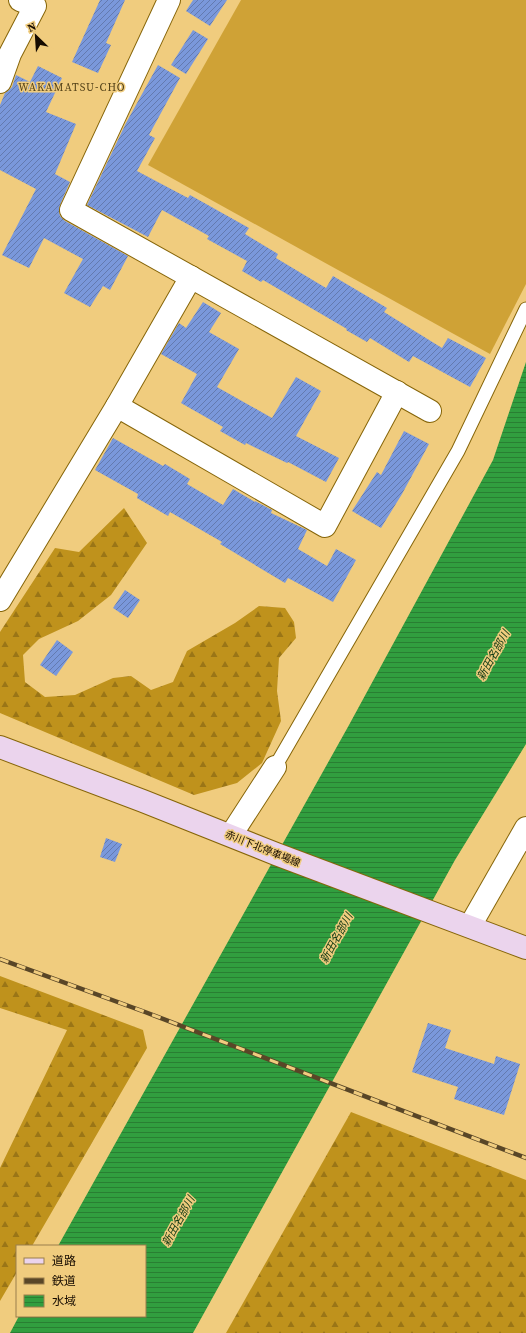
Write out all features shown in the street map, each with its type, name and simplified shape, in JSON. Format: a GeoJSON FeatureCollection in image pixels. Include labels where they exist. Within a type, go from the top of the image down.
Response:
{"type":"FeatureCollection","features":[{"type":"Feature","properties":{"kind":"main road","name":"赤川下北停車場線"},"geometry":{"type":"LineString","coordinates":[[0,747],[276,854],[526,948]]}},
{"type":"Feature","properties":{"kind":"street"},"geometry":{"type":"LineString","coordinates":[[0,82],[5,52],[35,6],[20,0]]}},
{"type":"Feature","properties":{"kind":"street"},"geometry":{"type":"LineString","coordinates":[[169,0],[71,210],[430,411]]}},
{"type":"Feature","properties":{"kind":"street"},"geometry":{"type":"LineString","coordinates":[[0,600],[117,406],[192,277]]}},
{"type":"Feature","properties":{"kind":"street"},"geometry":{"type":"LineString","coordinates":[[117,406],[325,526],[397,392]]}},
{"type":"Feature","properties":{"kind":"street"},"geometry":{"type":"LineString","coordinates":[[231,836],[275,767]]}},
{"type":"Feature","properties":{"kind":"street"},"geometry":{"type":"LineString","coordinates":[[465,925],[526,828]]}},
{"type":"Feature","properties":{"kind":"lane"},"geometry":{"type":"LineString","coordinates":[[275,767],[458,451],[526,309]]}},
{"type":"Feature","properties":{"kind":"green space"},"geometry":{"type":"Polygon","coordinates":[[[124,508],[147,543],[111,595],[78,621],[39,639],[23,655],[25,682],[45,697],[75,695],[113,678],[131,676],[151,690],[173,682],[187,651],[235,623],[259,606],[285,608],[294,622],[296,638],[279,658],[277,691],[281,721],[262,763],[237,783],[194,795],[0,713],[0,632],[55,548],[79,552],[124,508]]]}},
{"type":"Feature","properties":{"kind":"green space"},"geometry":{"type":"Polygon","coordinates":[[[0,976],[143,1030],[147,1048],[33,1245],[16,1245],[16,1274],[0,1301],[0,1168],[67,1030],[0,1008],[0,976]]]}},
{"type":"Feature","properties":{"kind":"green space"},"geometry":{"type":"Polygon","coordinates":[[[351,1112],[526,1180],[526,1333],[226,1333],[351,1112]]]}},
{"type":"Feature","properties":{"kind":"shaded area"},"geometry":{"type":"Polygon","coordinates":[[[241,0],[526,0],[526,284],[490,354],[148,165],[241,0]]]}},
{"type":"Feature","properties":{"kind":"water","name":"新田名部川"},"geometry":{"type":"Polygon","coordinates":[[[526,362],[526,744],[455,860],[193,1333],[10,1333],[18,1317],[146,1317],[146,1245],[59,1245],[349,725],[493,460],[526,362]]]}},
{"type":"Feature","properties":{"kind":"building"},"geometry":{"type":"Polygon","coordinates":[[[100,0],[125,0],[106,43],[111,45],[98,73],[72,62],[100,0]]]}},
{"type":"Feature","properties":{"kind":"building"},"geometry":{"type":"Polygon","coordinates":[[[193,0],[227,0],[210,26],[186,11],[193,0]]]}},
{"type":"Feature","properties":{"kind":"building"},"geometry":{"type":"Polygon","coordinates":[[[193,30],[208,39],[186,74],[171,65],[193,30]]]}},
{"type":"Feature","properties":{"kind":"building"},"geometry":{"type":"Polygon","coordinates":[[[158,65],[180,78],[149,135],[155,138],[137,171],[188,198],[190,195],[249,228],[245,234],[278,254],[276,258],[326,288],[333,276],[387,308],[384,312],[442,348],[448,338],[486,358],[470,387],[413,356],[409,362],[370,338],[367,342],[263,280],[261,282],[242,271],[247,261],[207,239],[209,236],[162,210],[148,237],[87,205],[126,123],[158,65]]]}},
{"type":"Feature","properties":{"kind":"building"},"geometry":{"type":"Polygon","coordinates":[[[38,66],[62,78],[46,112],[76,124],[55,174],[70,182],[60,205],[60,216],[65,221],[128,256],[110,290],[103,286],[90,307],[64,293],[83,259],[44,238],[29,268],[2,255],[36,189],[0,170],[0,105],[5,93],[12,87],[16,75],[30,82],[38,66]]]}},
{"type":"Feature","properties":{"kind":"building"},"geometry":{"type":"Polygon","coordinates":[[[203,302],[221,313],[209,332],[239,349],[217,387],[272,418],[296,377],[321,391],[296,436],[339,458],[326,482],[288,462],[287,463],[246,443],[245,445],[220,431],[223,427],[181,403],[197,374],[161,354],[179,323],[186,328],[203,302]]]}},
{"type":"Feature","properties":{"kind":"building"},"geometry":{"type":"Polygon","coordinates":[[[404,431],[429,444],[402,494],[381,528],[352,511],[377,472],[381,475],[404,431]]]}},
{"type":"Feature","properties":{"kind":"building"},"geometry":{"type":"Polygon","coordinates":[[[113,438],[163,466],[165,464],[190,479],[187,484],[223,505],[233,489],[272,510],[271,513],[307,530],[298,549],[327,566],[336,549],[356,560],[333,602],[288,578],[285,583],[220,544],[222,542],[170,512],[168,516],[137,498],[138,494],[95,470],[113,438]]]}},
{"type":"Feature","properties":{"kind":"building"},"geometry":{"type":"Polygon","coordinates":[[[125,590],[140,600],[128,618],[113,608],[125,590]]]}},
{"type":"Feature","properties":{"kind":"building"},"geometry":{"type":"Polygon","coordinates":[[[57,640],[73,652],[56,676],[40,665],[57,640]]]}},
{"type":"Feature","properties":{"kind":"building"},"geometry":{"type":"Polygon","coordinates":[[[106,838],[122,844],[115,862],[100,857],[106,838]]]}},
{"type":"Feature","properties":{"kind":"building"},"geometry":{"type":"Polygon","coordinates":[[[428,1023],[451,1030],[445,1048],[494,1064],[496,1056],[520,1064],[504,1115],[454,1099],[458,1087],[412,1072],[428,1023]]]}},
{"type":"Feature","properties":{"kind":"railway"},"geometry":{"type":"LineString","coordinates":[[0,959],[145,1012],[526,1158]]}},
{"type":"Feature","properties":{"kind":"district","name":"WAKAMATSU-CHO"},"geometry":{"type":"Point","coordinates":[72,87]}}]}
